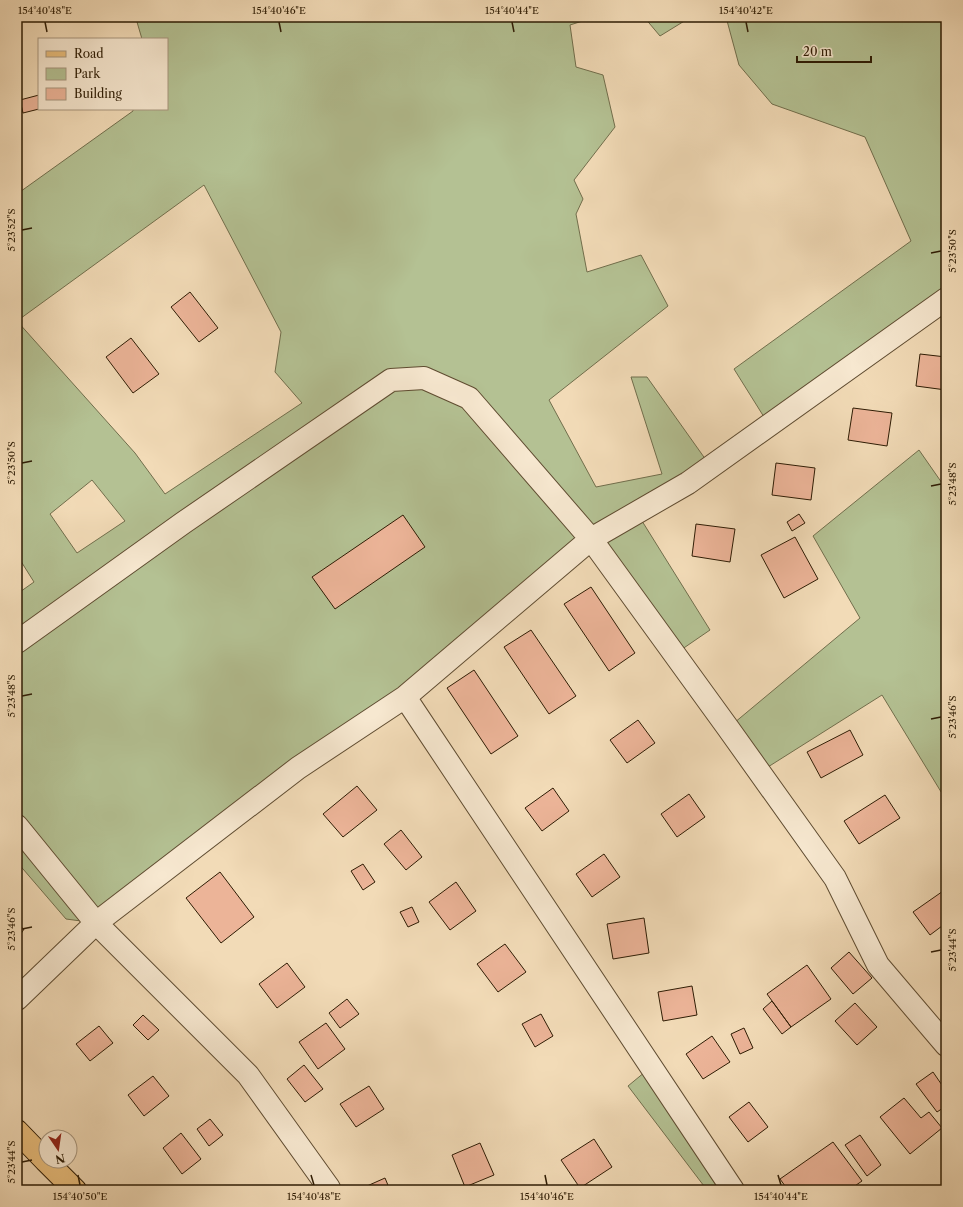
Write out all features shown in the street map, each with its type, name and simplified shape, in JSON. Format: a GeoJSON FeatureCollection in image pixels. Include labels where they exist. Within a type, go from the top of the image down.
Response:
{"type":"FeatureCollection","features":[{"type":"Feature","properties":{"kind":"main road"},"geometry":{"type":"LineString","coordinates":[[17,1132],[38,1153]]}},
{"type":"Feature","properties":{"kind":"main road"},"geometry":{"type":"LineString","coordinates":[[54,1169],[75,1190]]}},
{"type":"Feature","properties":{"kind":"street"},"geometry":{"type":"LineString","coordinates":[[17,999],[96,923],[298,768],[405,698],[591,539],[688,483],[946,299]]}},
{"type":"Feature","properties":{"kind":"street"},"geometry":{"type":"LineString","coordinates":[[17,642],[183,523],[391,380],[424,378],[469,398],[591,539],[835,878],[878,965],[946,1045]]}},
{"type":"Feature","properties":{"kind":"street"},"geometry":{"type":"LineString","coordinates":[[405,698],[733,1190]]}},
{"type":"Feature","properties":{"kind":"street"},"geometry":{"type":"LineString","coordinates":[[17,826],[96,923],[248,1075],[329,1188]]}},
{"type":"Feature","properties":{"kind":"green space"},"geometry":{"type":"Polygon","coordinates":[[[147,17],[595,17],[570,25],[576,67],[603,75],[615,127],[574,180],[583,199],[576,214],[587,272],[641,255],[668,306],[549,400],[596,487],[662,474],[631,377],[647,377],[711,467],[637,513],[710,630],[675,654],[591,539],[96,923],[66,919],[17,862],[17,594],[34,582],[17,555],[17,506],[22,500],[17,493],[17,321],[17,194],[133,110],[168,110],[168,38],[142,38],[137,22],[147,17]],[[204,185],[17,321],[135,453],[165,494],[302,403],[275,372],[281,332],[204,185]],[[92,480],[50,514],[77,553],[125,521],[92,480]]]}},
{"type":"Feature","properties":{"kind":"green space"},"geometry":{"type":"Polygon","coordinates":[[[644,17],[685,17],[686,20],[660,36],[644,17]]]}},
{"type":"Feature","properties":{"kind":"green space"},"geometry":{"type":"Polygon","coordinates":[[[726,17],[946,17],[946,299],[769,425],[734,369],[911,241],[865,137],[772,104],[739,65],[726,17]]]}},
{"type":"Feature","properties":{"kind":"green space"},"geometry":{"type":"Polygon","coordinates":[[[919,450],[942,483],[946,481],[946,800],[882,695],[760,772],[728,728],[860,618],[813,536],[919,450]]]}},
{"type":"Feature","properties":{"kind":"green space"},"geometry":{"type":"Polygon","coordinates":[[[651,1067],[733,1190],[707,1190],[628,1086],[651,1067]]]}},
{"type":"Feature","properties":{"kind":"building"},"geometry":{"type":"Polygon","coordinates":[[[38,95],[38,109],[23,113],[20,100],[38,95]]]}},
{"type":"Feature","properties":{"kind":"building"},"geometry":{"type":"Polygon","coordinates":[[[190,292],[218,328],[199,342],[171,307],[190,292]]]}},
{"type":"Feature","properties":{"kind":"building"},"geometry":{"type":"Polygon","coordinates":[[[131,338],[159,374],[133,393],[106,357],[131,338]]]}},
{"type":"Feature","properties":{"kind":"building"},"geometry":{"type":"Polygon","coordinates":[[[920,354],[946,357],[946,390],[916,386],[920,354]]]}},
{"type":"Feature","properties":{"kind":"building"},"geometry":{"type":"Polygon","coordinates":[[[853,408],[892,413],[887,446],[848,440],[853,408]]]}},
{"type":"Feature","properties":{"kind":"building"},"geometry":{"type":"Polygon","coordinates":[[[776,463],[815,468],[811,500],[772,495],[776,463]]]}},
{"type":"Feature","properties":{"kind":"building"},"geometry":{"type":"Polygon","coordinates":[[[799,514],[805,523],[792,531],[787,522],[799,514]]]}},
{"type":"Feature","properties":{"kind":"building"},"geometry":{"type":"Polygon","coordinates":[[[403,515],[425,547],[335,609],[312,577],[403,515]]]}},
{"type":"Feature","properties":{"kind":"building"},"geometry":{"type":"Polygon","coordinates":[[[696,524],[735,529],[730,562],[692,556],[696,524]]]}},
{"type":"Feature","properties":{"kind":"building"},"geometry":{"type":"Polygon","coordinates":[[[795,537],[818,579],[784,598],[761,555],[795,537]]]}},
{"type":"Feature","properties":{"kind":"building"},"geometry":{"type":"Polygon","coordinates":[[[591,587],[635,653],[609,671],[564,604],[591,587]]]}},
{"type":"Feature","properties":{"kind":"building"},"geometry":{"type":"Polygon","coordinates":[[[531,630],[576,696],[549,714],[504,647],[531,630]]]}},
{"type":"Feature","properties":{"kind":"building"},"geometry":{"type":"Polygon","coordinates":[[[474,670],[518,736],[491,754],[447,688],[474,670]]]}},
{"type":"Feature","properties":{"kind":"building"},"geometry":{"type":"Polygon","coordinates":[[[638,720],[655,743],[627,763],[610,740],[638,720]]]}},
{"type":"Feature","properties":{"kind":"building"},"geometry":{"type":"Polygon","coordinates":[[[850,730],[863,755],[821,778],[807,752],[850,730]]]}},
{"type":"Feature","properties":{"kind":"building"},"geometry":{"type":"Polygon","coordinates":[[[357,786],[377,810],[343,837],[323,814],[357,786]]]}},
{"type":"Feature","properties":{"kind":"building"},"geometry":{"type":"Polygon","coordinates":[[[553,788],[569,811],[542,831],[525,808],[553,788]]]}},
{"type":"Feature","properties":{"kind":"building"},"geometry":{"type":"Polygon","coordinates":[[[689,794],[705,817],[677,837],[661,814],[689,794]]]}},
{"type":"Feature","properties":{"kind":"building"},"geometry":{"type":"Polygon","coordinates":[[[885,795],[900,818],[859,844],[844,821],[885,795]]]}},
{"type":"Feature","properties":{"kind":"building"},"geometry":{"type":"Polygon","coordinates":[[[401,830],[422,857],[406,870],[384,844],[401,830]]]}},
{"type":"Feature","properties":{"kind":"building"},"geometry":{"type":"Polygon","coordinates":[[[604,854],[620,877],[592,897],[576,874],[604,854]]]}},
{"type":"Feature","properties":{"kind":"building"},"geometry":{"type":"Polygon","coordinates":[[[363,864],[375,882],[363,890],[351,871],[363,864]]]}},
{"type":"Feature","properties":{"kind":"building"},"geometry":{"type":"Polygon","coordinates":[[[220,872],[254,917],[221,943],[186,898],[220,872]]]}},
{"type":"Feature","properties":{"kind":"building"},"geometry":{"type":"Polygon","coordinates":[[[456,882],[476,911],[450,930],[429,902],[456,882]]]}},
{"type":"Feature","properties":{"kind":"building"},"geometry":{"type":"Polygon","coordinates":[[[946,889],[946,923],[930,935],[913,912],[946,889]]]}},
{"type":"Feature","properties":{"kind":"building"},"geometry":{"type":"Polygon","coordinates":[[[412,907],[419,922],[408,927],[400,912],[412,907]]]}},
{"type":"Feature","properties":{"kind":"building"},"geometry":{"type":"Polygon","coordinates":[[[644,918],[649,953],[613,959],[607,924],[644,918]]]}},
{"type":"Feature","properties":{"kind":"building"},"geometry":{"type":"Polygon","coordinates":[[[17,925],[24,929],[17,940],[17,925]]]}},
{"type":"Feature","properties":{"kind":"building"},"geometry":{"type":"Polygon","coordinates":[[[505,944],[526,972],[498,992],[477,964],[505,944]]]}},
{"type":"Feature","properties":{"kind":"building"},"geometry":{"type":"Polygon","coordinates":[[[849,952],[872,978],[853,994],[831,968],[849,952]]]}},
{"type":"Feature","properties":{"kind":"building"},"geometry":{"type":"Polygon","coordinates":[[[287,963],[305,987],[277,1008],[259,984],[287,963]]]}},
{"type":"Feature","properties":{"kind":"building"},"geometry":{"type":"Polygon","coordinates":[[[807,965],[831,999],[791,1027],[767,994],[807,965]]]}},
{"type":"Feature","properties":{"kind":"building"},"geometry":{"type":"Polygon","coordinates":[[[692,986],[697,1015],[663,1021],[658,992],[692,986]]]}},
{"type":"Feature","properties":{"kind":"building"},"geometry":{"type":"Polygon","coordinates":[[[347,999],[359,1014],[340,1028],[329,1013],[347,999]]]}},
{"type":"Feature","properties":{"kind":"building"},"geometry":{"type":"Polygon","coordinates":[[[772,1001],[791,1027],[782,1034],[763,1009],[772,1001]]]}},
{"type":"Feature","properties":{"kind":"building"},"geometry":{"type":"Polygon","coordinates":[[[855,1003],[877,1027],[857,1045],[835,1021],[855,1003]]]}},
{"type":"Feature","properties":{"kind":"building"},"geometry":{"type":"Polygon","coordinates":[[[541,1014],[553,1036],[535,1047],[522,1024],[541,1014]]]}},
{"type":"Feature","properties":{"kind":"building"},"geometry":{"type":"Polygon","coordinates":[[[143,1015],[159,1030],[148,1040],[133,1025],[143,1015]]]}},
{"type":"Feature","properties":{"kind":"building"},"geometry":{"type":"Polygon","coordinates":[[[326,1023],[345,1049],[318,1069],[299,1042],[326,1023]]]}},
{"type":"Feature","properties":{"kind":"building"},"geometry":{"type":"Polygon","coordinates":[[[99,1026],[113,1043],[90,1061],[76,1044],[99,1026]]]}},
{"type":"Feature","properties":{"kind":"building"},"geometry":{"type":"Polygon","coordinates":[[[744,1028],[753,1048],[740,1054],[731,1034],[744,1028]]]}},
{"type":"Feature","properties":{"kind":"building"},"geometry":{"type":"Polygon","coordinates":[[[712,1036],[730,1062],[703,1079],[686,1054],[712,1036]]]}},
{"type":"Feature","properties":{"kind":"building"},"geometry":{"type":"Polygon","coordinates":[[[304,1065],[323,1089],[305,1102],[287,1079],[304,1065]]]}},
{"type":"Feature","properties":{"kind":"building"},"geometry":{"type":"Polygon","coordinates":[[[933,1072],[946,1091],[946,1106],[937,1112],[916,1084],[933,1072]]]}},
{"type":"Feature","properties":{"kind":"building"},"geometry":{"type":"Polygon","coordinates":[[[153,1076],[169,1096],[144,1116],[128,1095],[153,1076]]]}},
{"type":"Feature","properties":{"kind":"building"},"geometry":{"type":"Polygon","coordinates":[[[369,1086],[384,1109],[356,1127],[340,1104],[369,1086]]]}},
{"type":"Feature","properties":{"kind":"building"},"geometry":{"type":"Polygon","coordinates":[[[904,1098],[921,1118],[929,1112],[942,1128],[910,1154],[880,1117],[904,1098]]]}},
{"type":"Feature","properties":{"kind":"building"},"geometry":{"type":"Polygon","coordinates":[[[749,1102],[768,1127],[748,1142],[729,1117],[749,1102]]]}},
{"type":"Feature","properties":{"kind":"building"},"geometry":{"type":"Polygon","coordinates":[[[210,1119],[223,1135],[209,1146],[197,1129],[210,1119]]]}},
{"type":"Feature","properties":{"kind":"building"},"geometry":{"type":"Polygon","coordinates":[[[181,1133],[201,1159],[182,1174],[163,1148],[181,1133]]]}},
{"type":"Feature","properties":{"kind":"building"},"geometry":{"type":"Polygon","coordinates":[[[860,1135],[881,1165],[867,1176],[845,1145],[860,1135]]]}},
{"type":"Feature","properties":{"kind":"building"},"geometry":{"type":"Polygon","coordinates":[[[594,1139],[612,1167],[580,1188],[561,1160],[594,1139]]]}},
{"type":"Feature","properties":{"kind":"building"},"geometry":{"type":"Polygon","coordinates":[[[833,1142],[862,1181],[849,1190],[788,1190],[780,1179],[833,1142]]]}},
{"type":"Feature","properties":{"kind":"building"},"geometry":{"type":"Polygon","coordinates":[[[480,1143],[494,1175],[465,1187],[452,1155],[480,1143]]]}},
{"type":"Feature","properties":{"kind":"building"},"geometry":{"type":"Polygon","coordinates":[[[385,1178],[390,1190],[358,1190],[385,1178]]]}}]}
